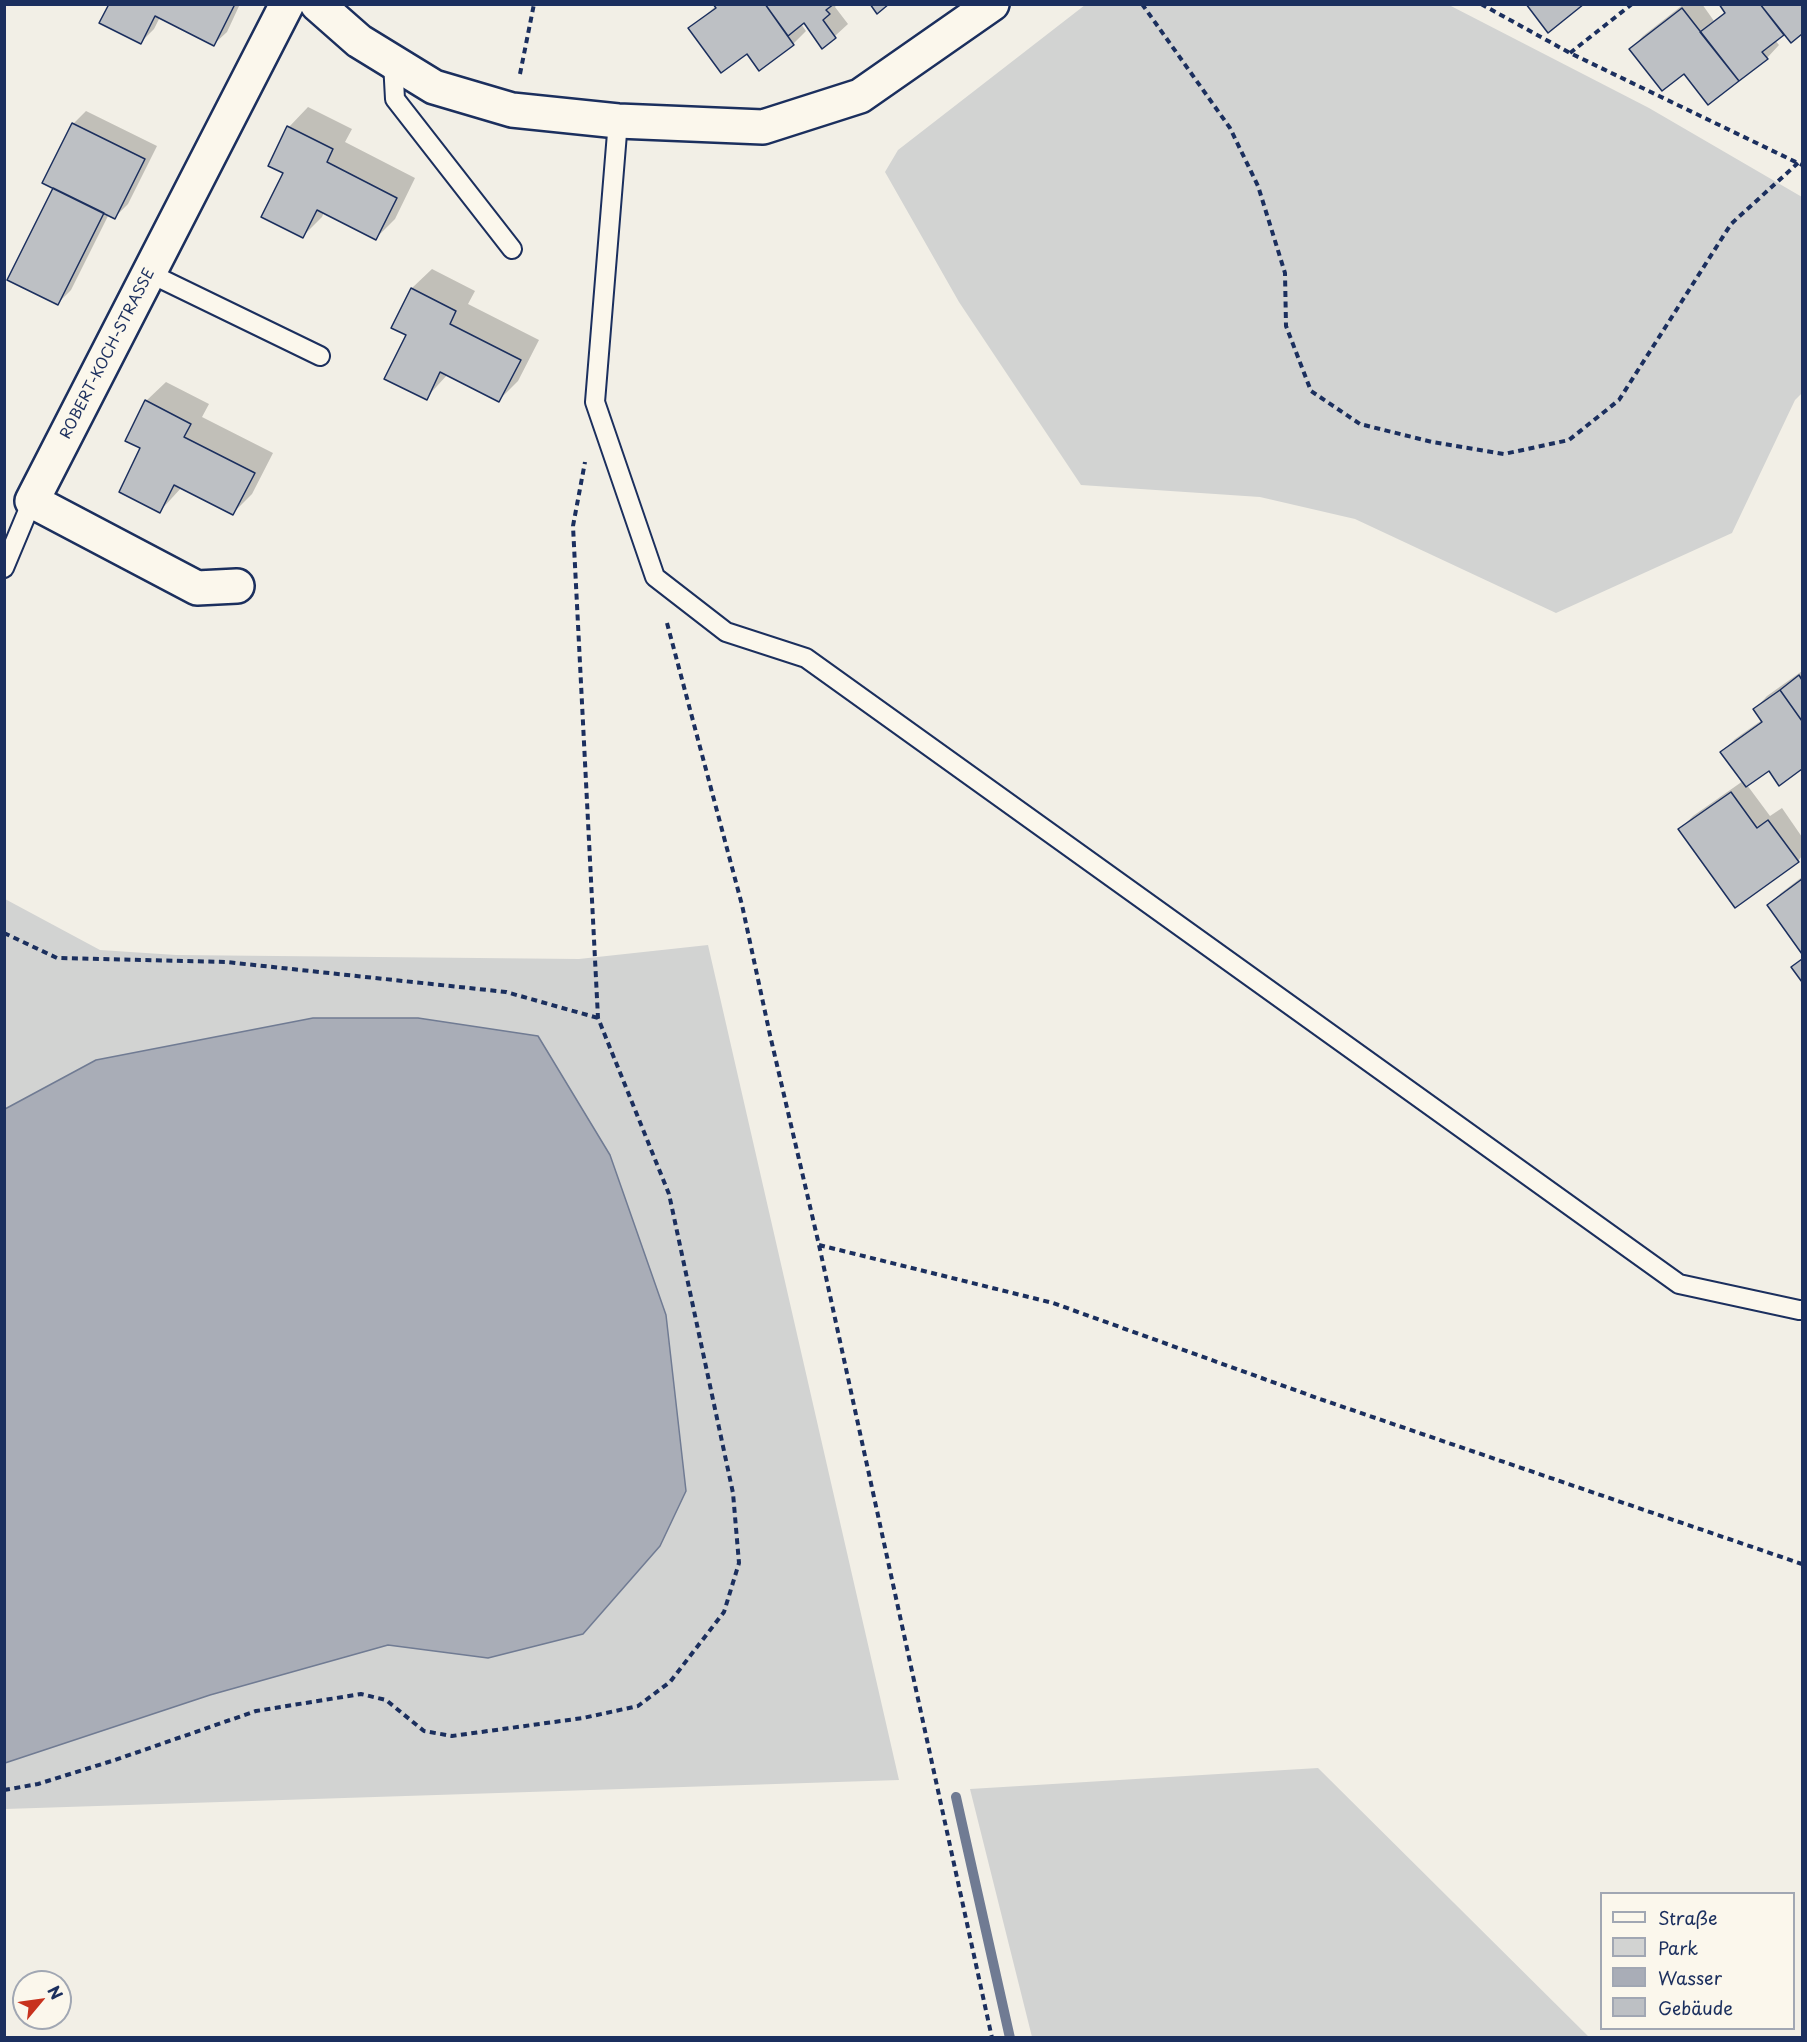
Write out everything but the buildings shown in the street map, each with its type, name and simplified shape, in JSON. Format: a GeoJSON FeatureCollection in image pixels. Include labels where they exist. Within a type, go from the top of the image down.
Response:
{"type":"FeatureCollection","features":[{"type":"Feature","properties":{"kind":"street","name":"ROBERT-KOCH-STRASSE"},"geometry":{"type":"LineString","coordinates":[[32,501],[287,4]]}},
{"type":"Feature","properties":{"kind":"street"},"geometry":{"type":"LineString","coordinates":[[317,4],[359,41],[434,87],[513,110],[618,121],[763,127],[860,96],[992,4]]}},
{"type":"Feature","properties":{"kind":"street"},"geometry":{"type":"LineString","coordinates":[[32,501],[197,588],[237,586]]}},
{"type":"Feature","properties":{"kind":"lane"},"geometry":{"type":"LineString","coordinates":[[393,62],[395,99],[512,249]]}},
{"type":"Feature","properties":{"kind":"lane"},"geometry":{"type":"LineString","coordinates":[[618,121],[595,402],[655,577],[726,632],[806,658],[1679,1284],[1803,1310]]}},
{"type":"Feature","properties":{"kind":"lane"},"geometry":{"type":"LineString","coordinates":[[149,273],[320,356]]}},
{"type":"Feature","properties":{"kind":"lane"},"geometry":{"type":"LineString","coordinates":[[4,568],[32,501]]}},
{"type":"Feature","properties":{"kind":"path"},"geometry":{"type":"LineString","coordinates":[[513,110],[534,4]]}},
{"type":"Feature","properties":{"kind":"path"},"geometry":{"type":"LineString","coordinates":[[1142,4],[1230,128],[1258,186],[1285,273],[1286,326],[1311,391],[1360,424],[1432,442],[1504,454],[1569,440],[1619,400],[1731,224],[1800,164],[1570,53],[1481,4]]}},
{"type":"Feature","properties":{"kind":"path"},"geometry":{"type":"LineString","coordinates":[[1570,53],[1632,4]]}},
{"type":"Feature","properties":{"kind":"path"},"geometry":{"type":"LineString","coordinates":[[4,1790],[38,1784],[256,1711],[361,1694],[386,1700],[424,1731],[452,1736],[583,1718],[638,1706],[670,1682],[724,1612],[739,1563],[733,1493],[669,1194],[598,1018],[573,525],[585,458]]}},
{"type":"Feature","properties":{"kind":"path"},"geometry":{"type":"LineString","coordinates":[[655,577],[742,905],[819,1245],[992,2037]]}},
{"type":"Feature","properties":{"kind":"path"},"geometry":{"type":"LineString","coordinates":[[4,933],[57,958],[226,962],[506,992],[598,1018]]}},
{"type":"Feature","properties":{"kind":"path"},"geometry":{"type":"LineString","coordinates":[[819,1245],[1053,1303],[1320,1399],[1803,1564]]}},
{"type":"Feature","properties":{"kind":"green space"},"geometry":{"type":"Polygon","coordinates":[[[1085,5],[1449,5],[1649,108],[1802,197],[1802,393],[1795,400],[1732,533],[1556,613],[1355,519],[1260,497],[1081,485],[959,302],[885,172],[898,150],[1085,5]]]}},
{"type":"Feature","properties":{"kind":"green space"},"geometry":{"type":"Polygon","coordinates":[[[5,899],[100,950],[176,955],[579,959],[708,945],[899,1780],[5,1809],[5,1763],[210,1695],[388,1645],[488,1658],[96,1060],[5,1109],[5,899]]]}},
{"type":"Feature","properties":{"kind":"green space"},"geometry":{"type":"Polygon","coordinates":[[[1318,1768],[1589,2037],[1032,2037],[970,1789],[1318,1768]]]}},
{"type":"Feature","properties":{"kind":"water"},"geometry":{"type":"Polygon","coordinates":[[[313,1018],[418,1018],[538,1036],[610,1155],[666,1315],[686,1491],[660,1546],[583,1634],[488,1658],[388,1645],[210,1695],[5,1763],[5,1109],[96,1060],[313,1018]]]}},
{"type":"Feature","properties":{"kind":"waterway"},"geometry":{"type":"LineString","coordinates":[[956,1797],[1010,2038]]}}]}
